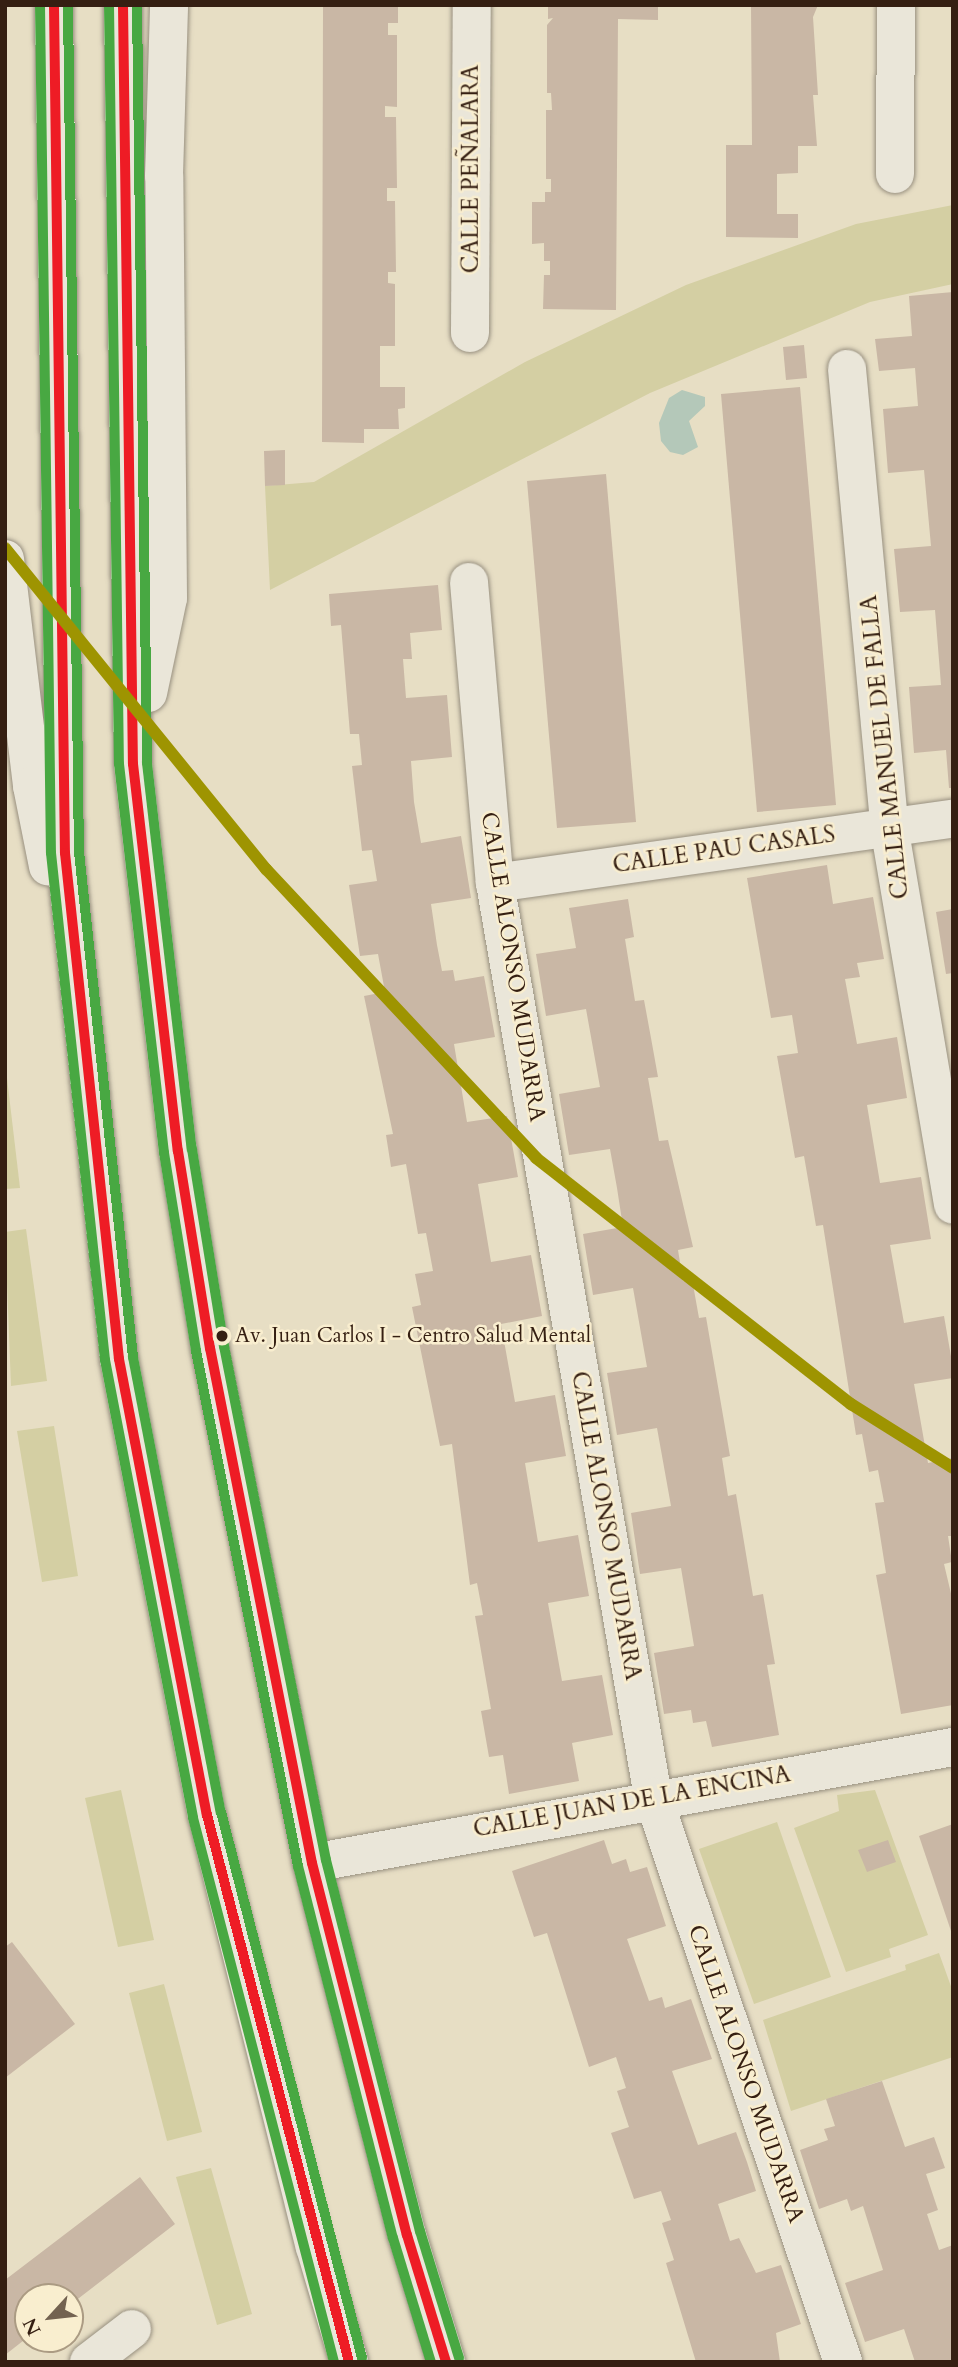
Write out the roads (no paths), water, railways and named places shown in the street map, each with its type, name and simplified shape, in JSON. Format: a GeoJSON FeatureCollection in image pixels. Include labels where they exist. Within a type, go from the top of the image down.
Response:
{"type":"FeatureCollection","features":[{"type":"Feature","properties":{"kind":"main road"},"geometry":{"type":"LineString","coordinates":[[54,5],[65,853],[78,1015],[119,1359],[207,1815],[311,2233],[349,2362]]}},
{"type":"Feature","properties":{"kind":"main road"},"geometry":{"type":"LineString","coordinates":[[123,5],[133,764],[178,1151],[210,1348],[312,1863],[407,2235],[446,2362]]}},
{"type":"Feature","properties":{"kind":"main road"},"geometry":{"type":"LineString","coordinates":[[133,764],[168,598],[164,176],[169,5]]}},
{"type":"Feature","properties":{"kind":"main road","name":"CALLE PEÑALARA"},"geometry":{"type":"LineString","coordinates":[[470,333],[472,5]]}},
{"type":"Feature","properties":{"kind":"main road"},"geometry":{"type":"LineString","coordinates":[[895,174],[896,5]]}},
{"type":"Feature","properties":{"kind":"main road","name":"CALLE MANUEL DE FALLA"},"geometry":{"type":"LineString","coordinates":[[846,369],[889,826],[953,1205]]}},
{"type":"Feature","properties":{"kind":"main road"},"geometry":{"type":"LineString","coordinates":[[5,559],[32,786],[78,1015]]}},
{"type":"Feature","properties":{"kind":"main road","name":"CALLE ALONSO MUDARRA"},"geometry":{"type":"LineString","coordinates":[[468,582],[495,883],[653,1797],[843,2362]]}},
{"type":"Feature","properties":{"kind":"main road","name":"CALLE PAU CASALS"},"geometry":{"type":"LineString","coordinates":[[495,883],[953,819]]}},
{"type":"Feature","properties":{"kind":"main road","name":"CALLE JUAN DE LA ENCINA"},"geometry":{"type":"LineString","coordinates":[[312,1863],[653,1797],[953,1747]]}},
{"type":"Feature","properties":{"kind":"main road"},"geometry":{"type":"LineString","coordinates":[[89,2362],[132,2329]]}},
{"type":"Feature","properties":{"kind":"place","name":"Av. Juan Carlos I - Centro Salud Mental"},"geometry":{"type":"Point","coordinates":[222,1336]}}]}
